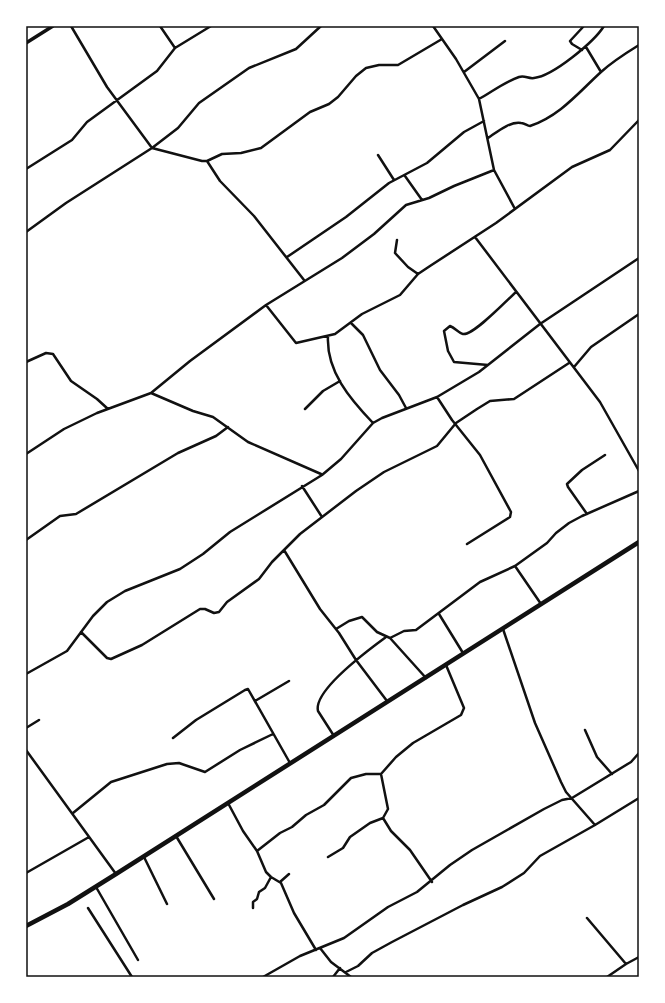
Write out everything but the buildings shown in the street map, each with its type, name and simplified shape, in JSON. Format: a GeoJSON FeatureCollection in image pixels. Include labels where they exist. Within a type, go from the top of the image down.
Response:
{"type":"FeatureCollection","features":[{"type":"Feature","properties":{"kind":"main road"},"geometry":{"type":"LineString","coordinates":[[26,926],[68,904],[144,857],[639,542]]}},
{"type":"Feature","properties":{"kind":"street"},"geometry":{"type":"LineString","coordinates":[[26,43],[53,26]]}},
{"type":"Feature","properties":{"kind":"street"},"geometry":{"type":"LineString","coordinates":[[71,26],[116,99],[152,148],[196,160],[207,160],[224,154],[241,153],[262,148],[310,112],[329,104],[338,97],[356,76],[366,68],[379,65],[398,65],[442,39]]}},
{"type":"Feature","properties":{"kind":"street"},"geometry":{"type":"LineString","coordinates":[[160,26],[175,48]]}},
{"type":"Feature","properties":{"kind":"street"},"geometry":{"type":"LineString","coordinates":[[26,169],[72,140],[87,122],[116,99],[157,71],[175,48],[211,26]]}},
{"type":"Feature","properties":{"kind":"street"},"geometry":{"type":"LineString","coordinates":[[26,232],[72,199],[152,148],[178,128],[200,103],[249,68],[302,45],[321,26]]}},
{"type":"Feature","properties":{"kind":"street"},"geometry":{"type":"LineString","coordinates":[[433,26],[464,72],[479,99],[494,170],[514,209]]}},
{"type":"Feature","properties":{"kind":"street"},"geometry":{"type":"LineString","coordinates":[[479,99],[508,81],[520,76],[535,78],[550,71],[586,47],[604,26]]}},
{"type":"Feature","properties":{"kind":"street"},"geometry":{"type":"LineString","coordinates":[[582,50],[570,41],[583,27]]}},
{"type":"Feature","properties":{"kind":"street"},"geometry":{"type":"LineString","coordinates":[[464,72],[505,41]]}},
{"type":"Feature","properties":{"kind":"street"},"geometry":{"type":"LineString","coordinates":[[488,138],[512,124],[520,123],[530,126],[556,114],[584,90],[601,72],[639,44]]}},
{"type":"Feature","properties":{"kind":"street"},"geometry":{"type":"LineString","coordinates":[[586,47],[601,72]]}},
{"type":"Feature","properties":{"kind":"street"},"geometry":{"type":"LineString","coordinates":[[266,305],[296,343],[339,332],[362,314],[402,294],[418,274],[475,237],[572,167],[610,150],[639,120]]}},
{"type":"Feature","properties":{"kind":"street"},"geometry":{"type":"LineString","coordinates":[[287,256],[346,217],[384,186],[427,163],[464,132],[484,121]]}},
{"type":"Feature","properties":{"kind":"street"},"geometry":{"type":"LineString","coordinates":[[378,155],[394,180]]}},
{"type":"Feature","properties":{"kind":"street"},"geometry":{"type":"LineString","coordinates":[[207,160],[220,181],[254,216],[287,256],[304,280]]}},
{"type":"Feature","properties":{"kind":"street"},"geometry":{"type":"LineString","coordinates":[[26,454],[64,429],[151,393],[190,361],[266,305],[304,280],[342,258],[374,234],[406,205],[422,200],[494,170]]}},
{"type":"Feature","properties":{"kind":"street"},"geometry":{"type":"LineString","coordinates":[[405,175],[422,200]]}},
{"type":"Feature","properties":{"kind":"street"},"geometry":{"type":"LineString","coordinates":[[475,237],[600,402],[639,470]]}},
{"type":"Feature","properties":{"kind":"street"},"geometry":{"type":"LineString","coordinates":[[397,240],[395,253],[408,267],[418,274]]}},
{"type":"Feature","properties":{"kind":"street"},"geometry":{"type":"LineString","coordinates":[[26,674],[63,654],[107,602],[125,591],[180,569],[203,554],[230,532],[322,474],[341,458],[373,423],[406,408],[437,397],[488,365],[540,324],[639,258]]}},
{"type":"Feature","properties":{"kind":"street"},"geometry":{"type":"LineString","coordinates":[[488,365],[454,362],[448,350],[444,331],[450,326],[462,334],[470,333],[516,292]]}},
{"type":"Feature","properties":{"kind":"street"},"geometry":{"type":"LineString","coordinates":[[574,367],[591,347],[639,314]]}},
{"type":"Feature","properties":{"kind":"street"},"geometry":{"type":"LineString","coordinates":[[351,323],[363,335],[380,370],[406,408]]}},
{"type":"Feature","properties":{"kind":"street"},"geometry":{"type":"LineString","coordinates":[[328,336],[332,368],[354,400],[373,423]]}},
{"type":"Feature","properties":{"kind":"street"},"geometry":{"type":"LineString","coordinates":[[26,362],[46,353],[53,354],[71,381],[97,399],[108,410]]}},
{"type":"Feature","properties":{"kind":"street"},"geometry":{"type":"LineString","coordinates":[[81,632],[108,658],[111,658],[142,645],[200,609],[205,609],[214,613],[219,612],[227,602],[259,579],[272,562],[284,550],[322,517],[356,491],[384,472],[437,446],[456,424],[490,401],[507,401],[517,398],[569,363]]}},
{"type":"Feature","properties":{"kind":"street"},"geometry":{"type":"LineString","coordinates":[[305,409],[323,392],[340,380]]}},
{"type":"Feature","properties":{"kind":"street"},"geometry":{"type":"LineString","coordinates":[[151,393],[213,417],[248,442],[322,474]]}},
{"type":"Feature","properties":{"kind":"street"},"geometry":{"type":"LineString","coordinates":[[437,397],[480,455],[511,514],[506,520],[467,544]]}},
{"type":"Feature","properties":{"kind":"street"},"geometry":{"type":"LineString","coordinates":[[26,540],[60,516],[76,514],[178,453],[216,436],[228,427]]}},
{"type":"Feature","properties":{"kind":"street"},"geometry":{"type":"LineString","coordinates":[[588,514],[567,484],[582,470],[606,455]]}},
{"type":"Feature","properties":{"kind":"street"},"geometry":{"type":"LineString","coordinates":[[302,486],[322,517]]}},
{"type":"Feature","properties":{"kind":"street"},"geometry":{"type":"LineString","coordinates":[[390,638],[404,631],[416,630],[480,582],[515,566],[547,543],[556,533],[569,523],[639,491]]}},
{"type":"Feature","properties":{"kind":"street"},"geometry":{"type":"LineString","coordinates":[[284,550],[320,608],[387,702]]}},
{"type":"Feature","properties":{"kind":"street"},"geometry":{"type":"LineString","coordinates":[[515,566],[541,604]]}},
{"type":"Feature","properties":{"kind":"street"},"geometry":{"type":"LineString","coordinates":[[439,614],[463,654]]}},
{"type":"Feature","properties":{"kind":"street"},"geometry":{"type":"LineString","coordinates":[[336,629],[349,620],[362,617],[377,632],[390,638],[426,678]]}},
{"type":"Feature","properties":{"kind":"street"},"geometry":{"type":"LineString","coordinates":[[503,628],[536,723],[561,782],[566,792],[584,815],[595,825]]}},
{"type":"Feature","properties":{"kind":"street"},"geometry":{"type":"LineString","coordinates":[[334,736],[318,711],[318,706],[332,682],[356,660],[386,637]]}},
{"type":"Feature","properties":{"kind":"street"},"geometry":{"type":"LineString","coordinates":[[257,851],[280,833],[292,827],[306,815],[320,808],[351,778],[366,774],[381,774],[413,743],[454,720],[463,712],[464,708],[446,665]]}},
{"type":"Feature","properties":{"kind":"street"},"geometry":{"type":"LineString","coordinates":[[255,701],[289,681]]}},
{"type":"Feature","properties":{"kind":"street"},"geometry":{"type":"LineString","coordinates":[[173,738],[196,720],[248,689],[290,763]]}},
{"type":"Feature","properties":{"kind":"street"},"geometry":{"type":"LineString","coordinates":[[26,728],[39,720]]}},
{"type":"Feature","properties":{"kind":"street"},"geometry":{"type":"LineString","coordinates":[[585,730],[597,757],[612,774]]}},
{"type":"Feature","properties":{"kind":"street"},"geometry":{"type":"LineString","coordinates":[[72,813],[111,782],[168,764],[179,764],[205,772],[240,750],[273,734]]}},
{"type":"Feature","properties":{"kind":"street"},"geometry":{"type":"LineString","coordinates":[[26,750],[116,874]]}},
{"type":"Feature","properties":{"kind":"street"},"geometry":{"type":"LineString","coordinates":[[263,977],[294,959],[344,938],[388,907],[417,892],[432,882],[450,865],[472,850],[544,809],[562,800],[572,798],[631,762],[639,753]]}},
{"type":"Feature","properties":{"kind":"street"},"geometry":{"type":"LineString","coordinates":[[328,857],[343,848],[350,837],[370,823],[383,818],[387,814],[388,802],[381,774]]}},
{"type":"Feature","properties":{"kind":"street"},"geometry":{"type":"LineString","coordinates":[[346,972],[358,966],[372,953],[392,942],[463,905],[502,887],[524,873],[540,856],[639,798]]}},
{"type":"Feature","properties":{"kind":"street"},"geometry":{"type":"LineString","coordinates":[[228,803],[243,831],[257,851],[265,870],[271,877],[280,882],[294,913],[316,950]]}},
{"type":"Feature","properties":{"kind":"street"},"geometry":{"type":"LineString","coordinates":[[383,818],[391,831],[410,850],[432,882]]}},
{"type":"Feature","properties":{"kind":"street"},"geometry":{"type":"LineString","coordinates":[[176,836],[214,899]]}},
{"type":"Feature","properties":{"kind":"street"},"geometry":{"type":"LineString","coordinates":[[26,873],[89,837]]}},
{"type":"Feature","properties":{"kind":"street"},"geometry":{"type":"LineString","coordinates":[[144,857],[167,904]]}},
{"type":"Feature","properties":{"kind":"street"},"geometry":{"type":"LineString","coordinates":[[280,882],[289,874]]}},
{"type":"Feature","properties":{"kind":"street"},"geometry":{"type":"LineString","coordinates":[[253,908],[253,902],[257,899],[259,892],[265,888],[271,877]]}},
{"type":"Feature","properties":{"kind":"street"},"geometry":{"type":"LineString","coordinates":[[96,887],[138,960]]}},
{"type":"Feature","properties":{"kind":"street"},"geometry":{"type":"LineString","coordinates":[[88,908],[132,977]]}},
{"type":"Feature","properties":{"kind":"street"},"geometry":{"type":"LineString","coordinates":[[587,918],[626,964]]}},
{"type":"Feature","properties":{"kind":"street"},"geometry":{"type":"LineString","coordinates":[[320,948],[331,962],[351,977]]}},
{"type":"Feature","properties":{"kind":"street"},"geometry":{"type":"LineString","coordinates":[[607,977],[639,957]]}},
{"type":"Feature","properties":{"kind":"street"},"geometry":{"type":"LineString","coordinates":[[333,977],[340,968]]}}]}
